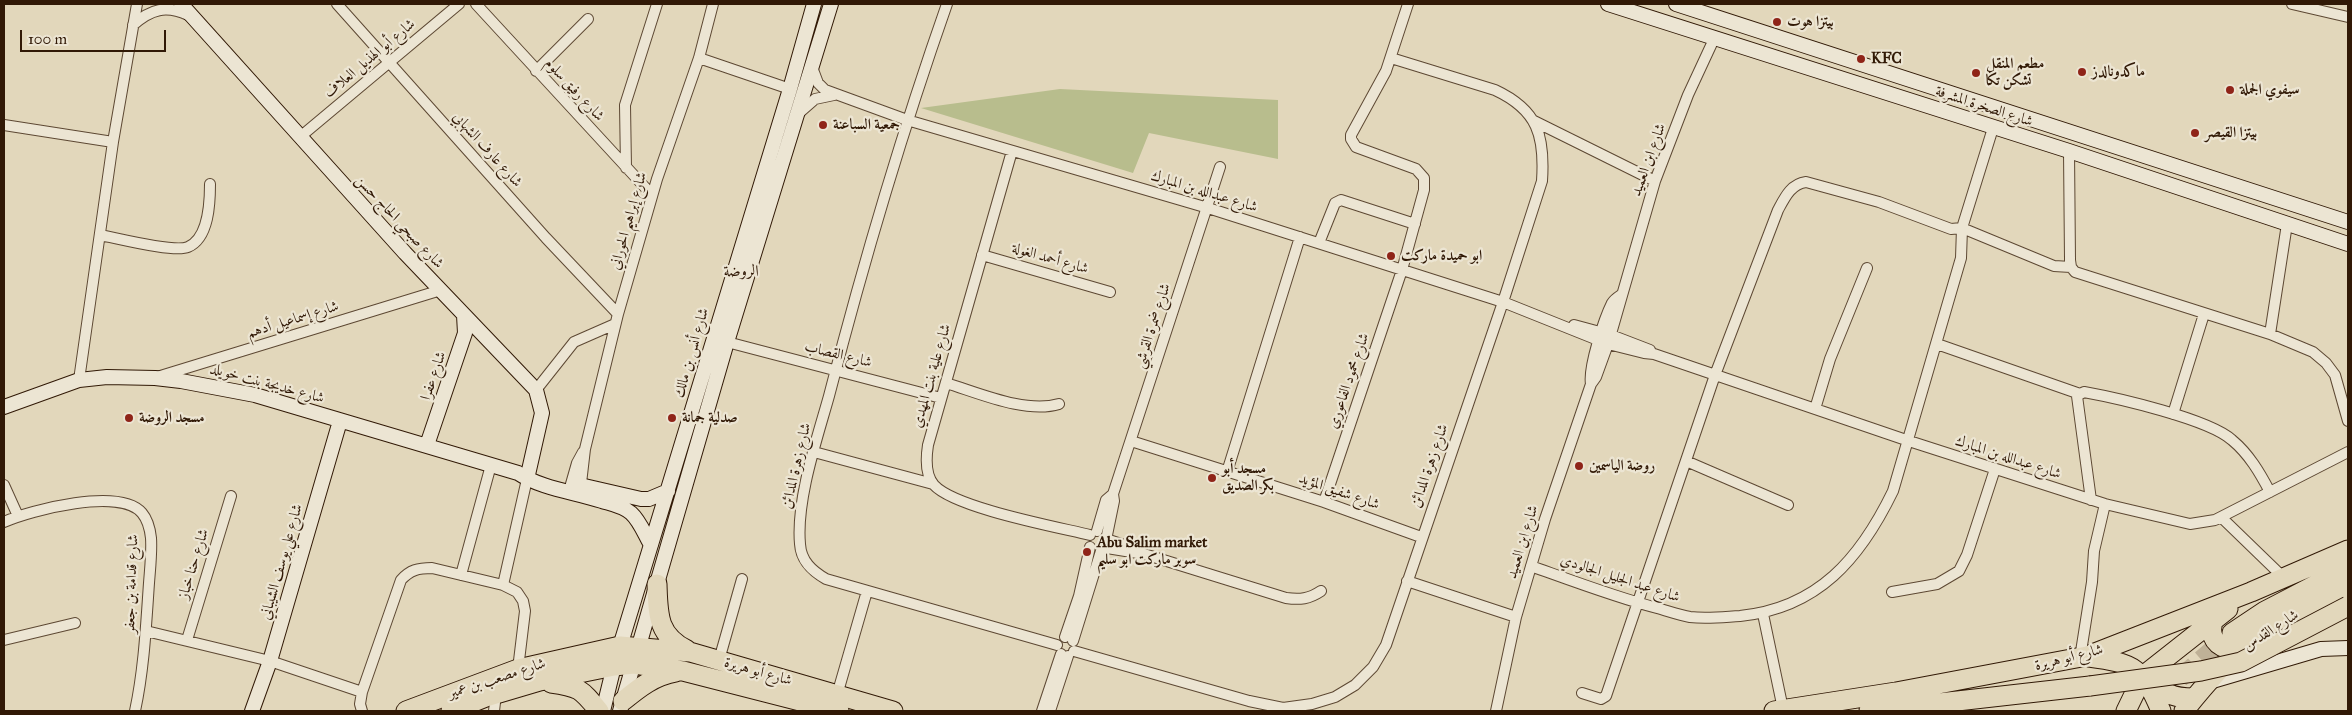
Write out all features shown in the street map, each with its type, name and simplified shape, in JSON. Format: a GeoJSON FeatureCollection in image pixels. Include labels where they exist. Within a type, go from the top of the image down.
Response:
{"type":"FeatureCollection","features":[{"type":"Feature","properties":{"kind":"highway","name":"شارع أبو هريرة"},"geometry":{"type":"LineString","coordinates":[[1779,710],[1896,692],[2083,657],[2252,592],[2348,550]]}},
{"type":"Feature","properties":{"kind":"highway","name":"شارع القدس"},"geometry":{"type":"LineString","coordinates":[[2189,705],[2240,638],[2265,611],[2348,568]]}},
{"type":"Feature","properties":{"kind":"highway"},"geometry":{"type":"LineString","coordinates":[[657,584],[658,614],[667,637],[690,652]]}},
{"type":"Feature","properties":{"kind":"highway","name":"شارع القدس"},"geometry":{"type":"LineString","coordinates":[[2240,638],[2280,623],[2348,587]]}},
{"type":"Feature","properties":{"kind":"highway"},"geometry":{"type":"LineString","coordinates":[[2126,711],[2144,676],[2216,617],[2252,592]]}},
{"type":"Feature","properties":{"kind":"highway","name":"شارع أبو هريرة"},"geometry":{"type":"LineString","coordinates":[[1869,711],[2201,672],[2241,662],[2348,606]]}},
{"type":"Feature","properties":{"kind":"highway"},"geometry":{"type":"LineString","coordinates":[[2216,617],[2212,624],[2211,633],[2217,644],[2228,649],[2240,638]]}},
{"type":"Feature","properties":{"kind":"highway","name":"شارع أبو هريرة"},"geometry":{"type":"LineString","coordinates":[[614,666],[631,653],[690,652],[719,660],[838,703]]}},
{"type":"Feature","properties":{"kind":"highway","name":"شارع أبو هريرة"},"geometry":{"type":"LineString","coordinates":[[631,653],[683,671],[838,703],[893,711]]}},
{"type":"Feature","properties":{"kind":"highway","name":"شارع مصعب بن عمير"},"geometry":{"type":"LineString","coordinates":[[406,711],[518,669],[631,653]]}},
{"type":"Feature","properties":{"kind":"highway"},"geometry":{"type":"LineString","coordinates":[[2083,657],[2122,662],[2144,676],[2161,711]]}},
{"type":"Feature","properties":{"kind":"highway"},"geometry":{"type":"LineString","coordinates":[[2160,664],[2158,679],[2164,691],[2189,705]]}},
{"type":"Feature","properties":{"kind":"highway","name":"شارع مصعب بن عمير"},"geometry":{"type":"LineString","coordinates":[[451,711],[495,703],[540,681],[614,666]]}},
{"type":"Feature","properties":{"kind":"highway"},"geometry":{"type":"LineString","coordinates":[[622,706],[648,682],[662,675],[683,671]]}},
{"type":"Feature","properties":{"kind":"highway"},"geometry":{"type":"LineString","coordinates":[[540,681],[572,686],[583,692],[599,711]]}},
{"type":"Feature","properties":{"kind":"highway"},"geometry":{"type":"LineString","coordinates":[[1899,706],[1933,711]]}},
{"type":"Feature","properties":{"kind":"highway"},"geometry":{"type":"LineString","coordinates":[[2138,711],[2151,706],[2161,711]]}},
{"type":"Feature","properties":{"kind":"main road","name":"شارع صبحي الحاج حسن"},"geometry":{"type":"LineString","coordinates":[[181,4],[300,138],[536,390]]}},
{"type":"Feature","properties":{"kind":"main road","name":"شارع أنس بن مالك"},"geometry":{"type":"LineString","coordinates":[[622,706],[651,545],[790,89],[814,4]]}},
{"type":"Feature","properties":{"kind":"main road","name":"شارع أنس بن مالك"},"geometry":{"type":"LineString","coordinates":[[631,653],[657,584],[727,342],[831,4]]}},
{"type":"Feature","properties":{"kind":"main road","name":"شارع الصخرة المشرفة"},"geometry":{"type":"LineString","coordinates":[[1608,4],[2069,151],[2348,244]]}},
{"type":"Feature","properties":{"kind":"main road","name":"شارع الصخرة المشرفة"},"geometry":{"type":"LineString","coordinates":[[1676,4],[2348,222]]}},
{"type":"Feature","properties":{"kind":"main road","name":"شارع عفرا"},"geometry":{"type":"LineString","coordinates":[[427,445],[465,334],[464,315]]}},
{"type":"Feature","properties":{"kind":"main road","name":"شارع خديجة بنت خويلد"},"geometry":{"type":"LineString","coordinates":[[4,407],[80,380],[107,377],[155,378],[214,386],[256,395],[525,475],[576,488],[641,500],[649,499],[668,491]]}},
{"type":"Feature","properties":{"kind":"main road"},"geometry":{"type":"LineString","coordinates":[[525,475],[542,413],[536,390]]}},
{"type":"Feature","properties":{"kind":"main road","name":"شارع علي يوسف الشيباني"},"geometry":{"type":"LineString","coordinates":[[252,711],[270,661],[340,421]]}},
{"type":"Feature","properties":{"kind":"main road","name":"شارع خديجة بنت خويلد"},"geometry":{"type":"LineString","coordinates":[[576,488],[630,512],[651,545]]}},
{"type":"Feature","properties":{"kind":"main road"},"geometry":{"type":"LineString","coordinates":[[2208,682],[2321,649],[2348,648]]}},
{"type":"Feature","properties":{"kind":"main road"},"geometry":{"type":"LineString","coordinates":[[603,711],[614,666]]}},
{"type":"Feature","properties":{"kind":"street"},"geometry":{"type":"LineString","coordinates":[[80,380],[113,142],[137,4]]}},
{"type":"Feature","properties":{"kind":"street","name":"شارع عارف الشهابي"},"geometry":{"type":"LineString","coordinates":[[337,4],[617,319]]}},
{"type":"Feature","properties":{"kind":"street","name":"شارع أبو الهذيل العلاف"},"geometry":{"type":"LineString","coordinates":[[300,138],[459,4]]}},
{"type":"Feature","properties":{"kind":"street","name":"شارع رفيق سلوم"},"geometry":{"type":"LineString","coordinates":[[476,4],[652,196]]}},
{"type":"Feature","properties":{"kind":"street"},"geometry":{"type":"LineString","coordinates":[[626,168],[625,105],[657,4]]}},
{"type":"Feature","properties":{"kind":"street","name":"شارع إبراهيم الحوراني"},"geometry":{"type":"LineString","coordinates":[[576,488],[617,319],[652,196],[699,58],[712,4]]}},
{"type":"Feature","properties":{"kind":"street","name":"شارع زهرة المدائن"},"geometry":{"type":"LineString","coordinates":[[947,4],[908,120],[814,452],[800,513],[800,546],[802,556],[807,565],[826,579],[1249,701],[1283,708],[1312,704],[1335,697],[1356,685],[1373,667],[1386,645],[1421,537],[1503,302],[1542,181],[1542,148],[1534,120],[1523,106],[1495,90],[1391,58]]}},
{"type":"Feature","properties":{"kind":"street"},"geometry":{"type":"LineString","coordinates":[[1402,270],[1425,184],[1421,173],[1416,169],[1356,147],[1351,139],[1351,134],[1391,58],[1408,4]]}},
{"type":"Feature","properties":{"kind":"street"},"geometry":{"type":"LineString","coordinates":[[2292,4],[2348,17]]}},
{"type":"Feature","properties":{"kind":"street"},"geometry":{"type":"LineString","coordinates":[[133,25],[150,12],[158,9],[176,10],[193,17]]}},
{"type":"Feature","properties":{"kind":"street"},"geometry":{"type":"LineString","coordinates":[[536,71],[588,20]]}},
{"type":"Feature","properties":{"kind":"street","name":"شارع ابن العميد"},"geometry":{"type":"LineString","coordinates":[[1496,711],[1516,617],[1591,384],[1589,376],[1605,338],[1613,302],[1621,295],[1656,181],[1688,94],[1714,39]]}},
{"type":"Feature","properties":{"kind":"street"},"geometry":{"type":"LineString","coordinates":[[699,58],[790,89]]}},
{"type":"Feature","properties":{"kind":"street","name":"شارع عبدالله بن المبارك"},"geometry":{"type":"LineString","coordinates":[[812,67],[818,83],[834,95],[908,120],[1320,243],[1503,302],[1562,324],[1573,325],[1644,353],[1654,354],[1909,442],[2104,504],[2190,524],[2214,520],[2348,452]]}},
{"type":"Feature","properties":{"kind":"street"},"geometry":{"type":"LineString","coordinates":[[797,116],[815,99],[834,95]]}},
{"type":"Feature","properties":{"kind":"street"},"geometry":{"type":"LineString","coordinates":[[1534,120],[1656,181]]}},
{"type":"Feature","properties":{"kind":"street"},"geometry":{"type":"LineString","coordinates":[[4,125],[113,142]]}},
{"type":"Feature","properties":{"kind":"street","name":"شارع عبد الجليل الجالودي"},"geometry":{"type":"LineString","coordinates":[[1531,566],[1639,603],[1689,617],[1712,618],[1763,614],[1792,603],[1817,589],[1840,572],[1863,545],[1879,521],[1893,491],[1909,442],[1961,258],[1962,228],[1993,128]]}},
{"type":"Feature","properties":{"kind":"street","name":"شارع علية بنت المهدي"},"geometry":{"type":"LineString","coordinates":[[933,484],[928,473],[926,459],[941,398],[1012,151]]}},
{"type":"Feature","properties":{"kind":"street"},"geometry":{"type":"LineString","coordinates":[[2069,151],[2071,267]]}},
{"type":"Feature","properties":{"kind":"street","name":"شارع ضمرة القرشي"},"geometry":{"type":"LineString","coordinates":[[1042,711],[1106,543],[1114,501],[1113,494],[1220,167]]}},
{"type":"Feature","properties":{"kind":"street"},"geometry":{"type":"LineString","coordinates":[[1582,693],[1602,699],[1605,698],[1715,376],[1778,210],[1785,196],[1798,183],[1806,182],[1879,202],[1951,228],[1962,228],[2054,266],[2071,267],[2079,274],[2270,334],[2313,352],[2326,363],[2335,375],[2348,421]]}},
{"type":"Feature","properties":{"kind":"street"},"geometry":{"type":"LineString","coordinates":[[100,235],[172,248],[187,248],[195,243],[202,233],[210,201],[210,184]]}},
{"type":"Feature","properties":{"kind":"street"},"geometry":{"type":"LineString","coordinates":[[1320,243],[1335,203],[1341,200],[1415,224]]}},
{"type":"Feature","properties":{"kind":"street"},"geometry":{"type":"LineString","coordinates":[[2270,334],[2287,224]]}},
{"type":"Feature","properties":{"kind":"street"},"geometry":{"type":"LineString","coordinates":[[1227,472],[1300,237]]}},
{"type":"Feature","properties":{"kind":"street","name":"شارع أحمد الغولة"},"geometry":{"type":"LineString","coordinates":[[982,255],[1110,292]]}},
{"type":"Feature","properties":{"kind":"street"},"geometry":{"type":"LineString","coordinates":[[1815,409],[1830,359],[1867,268]]}},
{"type":"Feature","properties":{"kind":"street","name":"شارع محمود الفاعوري"},"geometry":{"type":"LineString","coordinates":[[1324,502],[1402,270]]}},
{"type":"Feature","properties":{"kind":"street","name":"شارع إسماعيل أدهم"},"geometry":{"type":"LineString","coordinates":[[155,378],[441,290]]}},
{"type":"Feature","properties":{"kind":"street"},"geometry":{"type":"LineString","coordinates":[[2173,414],[2204,314]]}},
{"type":"Feature","properties":{"kind":"street"},"geometry":{"type":"LineString","coordinates":[[536,390],[574,342],[617,319]]}},
{"type":"Feature","properties":{"kind":"street","name":"شارع القصاب"},"geometry":{"type":"LineString","coordinates":[[727,342],[941,398]]}},
{"type":"Feature","properties":{"kind":"street"},"geometry":{"type":"LineString","coordinates":[[1937,344],[2080,394],[2090,393],[2173,414],[2209,426],[2231,438],[2257,470],[2270,492]]}},
{"type":"Feature","properties":{"kind":"street"},"geometry":{"type":"LineString","coordinates":[[946,383],[1027,406],[1042,408],[1059,404]]}},
{"type":"Feature","properties":{"kind":"street"},"geometry":{"type":"LineString","coordinates":[[2080,394],[2077,396],[2092,500]]}},
{"type":"Feature","properties":{"kind":"street","name":"شارع شفيق المؤيد"},"geometry":{"type":"LineString","coordinates":[[1131,442],[1324,502],[1421,537]]}},
{"type":"Feature","properties":{"kind":"street"},"geometry":{"type":"LineString","coordinates":[[814,452],[933,484],[951,497],[967,503],[1144,554],[1286,598],[1300,600],[1312,597],[1321,591]]}},
{"type":"Feature","properties":{"kind":"street"},"geometry":{"type":"LineString","coordinates":[[1686,461],[1788,506]]}},
{"type":"Feature","properties":{"kind":"street"},"geometry":{"type":"LineString","coordinates":[[461,575],[491,465]]}},
{"type":"Feature","properties":{"kind":"street"},"geometry":{"type":"LineString","coordinates":[[1892,592],[1937,584],[1959,571],[1967,555],[1995,469]]}},
{"type":"Feature","properties":{"kind":"street"},"geometry":{"type":"LineString","coordinates":[[503,585],[525,475]]}},
{"type":"Feature","properties":{"kind":"street"},"geometry":{"type":"LineString","coordinates":[[4,485],[18,516]]}},
{"type":"Feature","properties":{"kind":"street","name":"شارع ضمرة القرشي"},"geometry":{"type":"LineString","coordinates":[[1050,711],[1092,539],[1106,500],[1113,494]]}},
{"type":"Feature","properties":{"kind":"street","name":"شارع حنا خباز"},"geometry":{"type":"LineString","coordinates":[[187,640],[231,496]]}},
{"type":"Feature","properties":{"kind":"street","name":"شارع قدامة بن جعفر"},"geometry":{"type":"LineString","coordinates":[[4,522],[18,516],[68,505],[105,501],[122,502],[142,513],[149,524],[151,540],[146,630],[135,711]]}},
{"type":"Feature","properties":{"kind":"street"},"geometry":{"type":"LineString","coordinates":[[2083,657],[2094,551],[2104,504]]}},
{"type":"Feature","properties":{"kind":"street"},"geometry":{"type":"LineString","coordinates":[[2221,517],[2284,578]]}},
{"type":"Feature","properties":{"kind":"street"},"geometry":{"type":"LineString","coordinates":[[1092,539],[1106,543]]}},
{"type":"Feature","properties":{"kind":"street"},"geometry":{"type":"LineString","coordinates":[[362,711],[360,704],[362,692],[400,580],[409,571],[432,568],[503,585],[517,592],[525,611],[518,669]]}},
{"type":"Feature","properties":{"kind":"street"},"geometry":{"type":"LineString","coordinates":[[719,660],[742,579]]}},
{"type":"Feature","properties":{"kind":"street"},"geometry":{"type":"LineString","coordinates":[[1407,581],[1516,617]]}},
{"type":"Feature","properties":{"kind":"street"},"geometry":{"type":"LineString","coordinates":[[838,703],[867,591]]}},
{"type":"Feature","properties":{"kind":"street"},"geometry":{"type":"LineString","coordinates":[[1763,614],[1779,710]]}},
{"type":"Feature","properties":{"kind":"street"},"geometry":{"type":"LineString","coordinates":[[4,640],[75,623]]}},
{"type":"Feature","properties":{"kind":"street"},"geometry":{"type":"LineString","coordinates":[[146,630],[270,661],[362,692]]}},
{"type":"Feature","properties":{"kind":"green space"},"geometry":{"type":"Polygon","coordinates":[[[1060,89],[1278,100],[1278,159],[1149,133],[1133,173],[921,108],[1060,89]]]}},
{"type":"Feature","properties":{"kind":"tunnel"},"geometry":{"type":"LineString","coordinates":[[2180,678],[2231,634]]}},
{"type":"Feature","properties":{"kind":"place","name":"بيتزا هوت"},"geometry":{"type":"Point","coordinates":[1777,22]}},
{"type":"Feature","properties":{"kind":"place","name":"KFC"},"geometry":{"type":"Point","coordinates":[1861,59]}},
{"type":"Feature","properties":{"kind":"place","name":"ماكدونالدز"},"geometry":{"type":"Point","coordinates":[2082,72]}},
{"type":"Feature","properties":{"kind":"place","name":"مطعم المنقل تشكن تكا"},"geometry":{"type":"Point","coordinates":[1976,73]}},
{"type":"Feature","properties":{"kind":"place","name":"سيفوي الجملة"},"geometry":{"type":"Point","coordinates":[2230,90]}},
{"type":"Feature","properties":{"kind":"place","name":"جمعية السباعنة"},"geometry":{"type":"Point","coordinates":[823,125]}},
{"type":"Feature","properties":{"kind":"place","name":"بيتزا القيصر"},"geometry":{"type":"Point","coordinates":[2195,133]}},
{"type":"Feature","properties":{"kind":"place","name":"ابو حميدة ماركت"},"geometry":{"type":"Point","coordinates":[1391,256]}},
{"type":"Feature","properties":{"kind":"place","name":"مسجد الروضة"},"geometry":{"type":"Point","coordinates":[129,418]}},
{"type":"Feature","properties":{"kind":"place","name":"صدلية جمانة"},"geometry":{"type":"Point","coordinates":[672,418]}},
{"type":"Feature","properties":{"kind":"place","name":"روضة الياسمين"},"geometry":{"type":"Point","coordinates":[1579,466]}},
{"type":"Feature","properties":{"kind":"place","name":"مسجد أبو بكر الصديق"},"geometry":{"type":"Point","coordinates":[1212,478]}},
{"type":"Feature","properties":{"kind":"place","name":"Abu Salim market سوبر ماركت ابو سليم"},"geometry":{"type":"Point","coordinates":[1087,552]}},
{"type":"Feature","properties":{"kind":"district","name":"الروضة"},"geometry":{"type":"Point","coordinates":[741,272]}}]}
